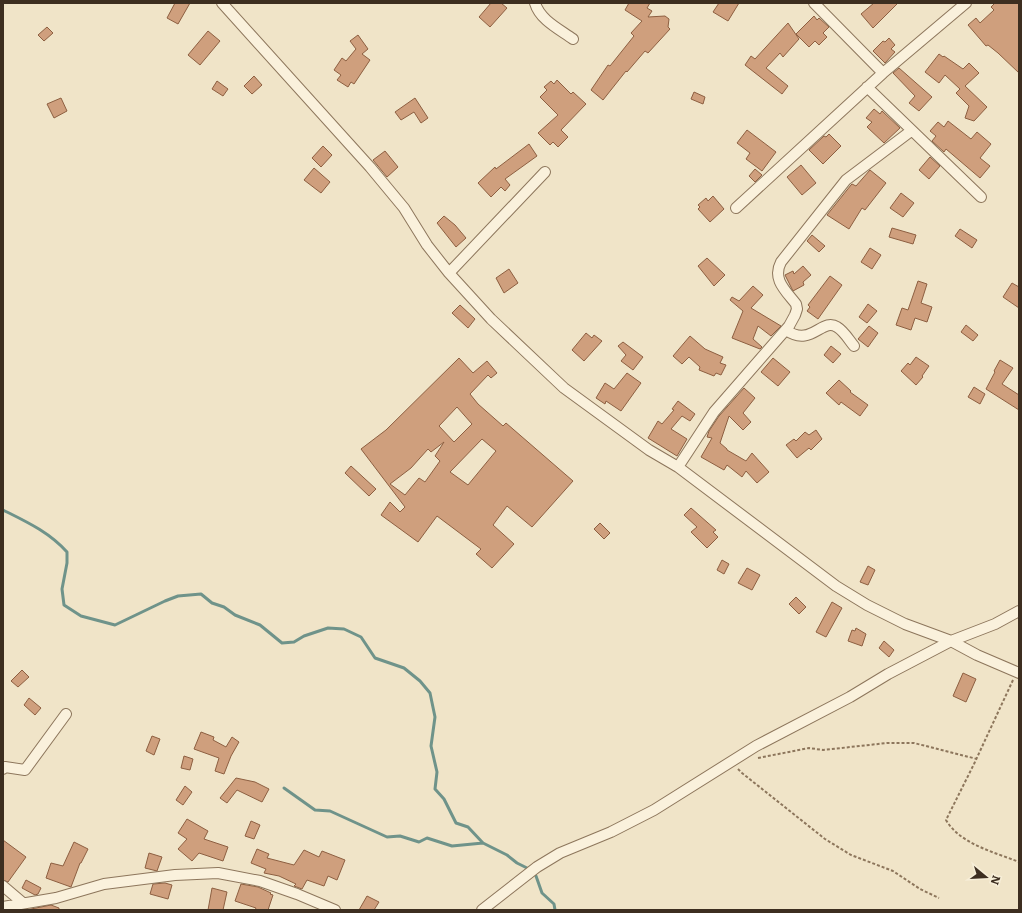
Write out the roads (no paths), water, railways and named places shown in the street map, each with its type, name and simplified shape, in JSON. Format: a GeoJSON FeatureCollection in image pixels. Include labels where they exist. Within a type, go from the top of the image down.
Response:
{"type":"FeatureCollection","features":[{"type":"Feature","properties":{"kind":"street"},"geometry":{"type":"LineString","coordinates":[[222,3],[380,179],[404,208],[428,245],[450,273],[491,319],[564,388],[649,450],[678,467],[836,586],[867,605],[905,624],[951,641],[977,655],[1018,672]]}},
{"type":"Feature","properties":{"kind":"street"},"geometry":{"type":"LineString","coordinates":[[536,3],[537,9],[543,17],[573,38]]}},
{"type":"Feature","properties":{"kind":"street"},"geometry":{"type":"LineString","coordinates":[[814,3],[884,73]]}},
{"type":"Feature","properties":{"kind":"street"},"geometry":{"type":"LineString","coordinates":[[736,208],[867,87],[966,3]]}},
{"type":"Feature","properties":{"kind":"street"},"geometry":{"type":"LineString","coordinates":[[867,87],[981,198]]}},
{"type":"Feature","properties":{"kind":"street"},"geometry":{"type":"LineString","coordinates":[[678,467],[714,412],[786,330],[797,309],[796,304],[777,276],[777,269],[781,262],[846,180],[911,131]]}},
{"type":"Feature","properties":{"kind":"street"},"geometry":{"type":"LineString","coordinates":[[450,273],[545,172]]}},
{"type":"Feature","properties":{"kind":"street"},"geometry":{"type":"LineString","coordinates":[[786,330],[794,336],[801,337],[809,335],[830,325],[837,326],[854,346]]}},
{"type":"Feature","properties":{"kind":"street"},"geometry":{"type":"LineString","coordinates":[[482,910],[537,867],[560,853],[611,832],[654,810],[756,746],[951,641],[996,624],[1019,611]]}},
{"type":"Feature","properties":{"kind":"street"},"geometry":{"type":"LineString","coordinates":[[3,769],[5,767],[25,770],[66,714]]}},
{"type":"Feature","properties":{"kind":"street"},"geometry":{"type":"LineString","coordinates":[[3,907],[56,898],[104,884],[175,875],[218,873],[260,881],[297,894],[335,910]]}},
{"type":"Feature","properties":{"kind":"street"},"geometry":{"type":"LineString","coordinates":[[3,886],[23,903]]}},
{"type":"Feature","properties":{"kind":"waterway"},"geometry":{"type":"LineString","coordinates":[[3,510],[45,533],[67,552],[67,563],[62,589],[64,605],[81,616],[115,625],[178,596],[201,594],[212,603],[224,607],[235,615],[260,625],[282,643],[294,642],[304,636],[328,628],[344,629],[361,637],[375,658],[404,668],[420,681],[430,693],[435,717],[431,746],[437,772],[435,789],[444,799],[456,823],[468,827],[483,843]]}},
{"type":"Feature","properties":{"kind":"waterway"},"geometry":{"type":"LineString","coordinates":[[284,788],[315,810],[330,811],[387,837],[400,836],[419,842],[427,838],[452,846],[483,843],[507,855],[517,863],[527,868]]}},
{"type":"Feature","properties":{"kind":"waterway"},"geometry":{"type":"LineString","coordinates":[[536,876],[542,893],[554,904],[555,910]]}}]}
